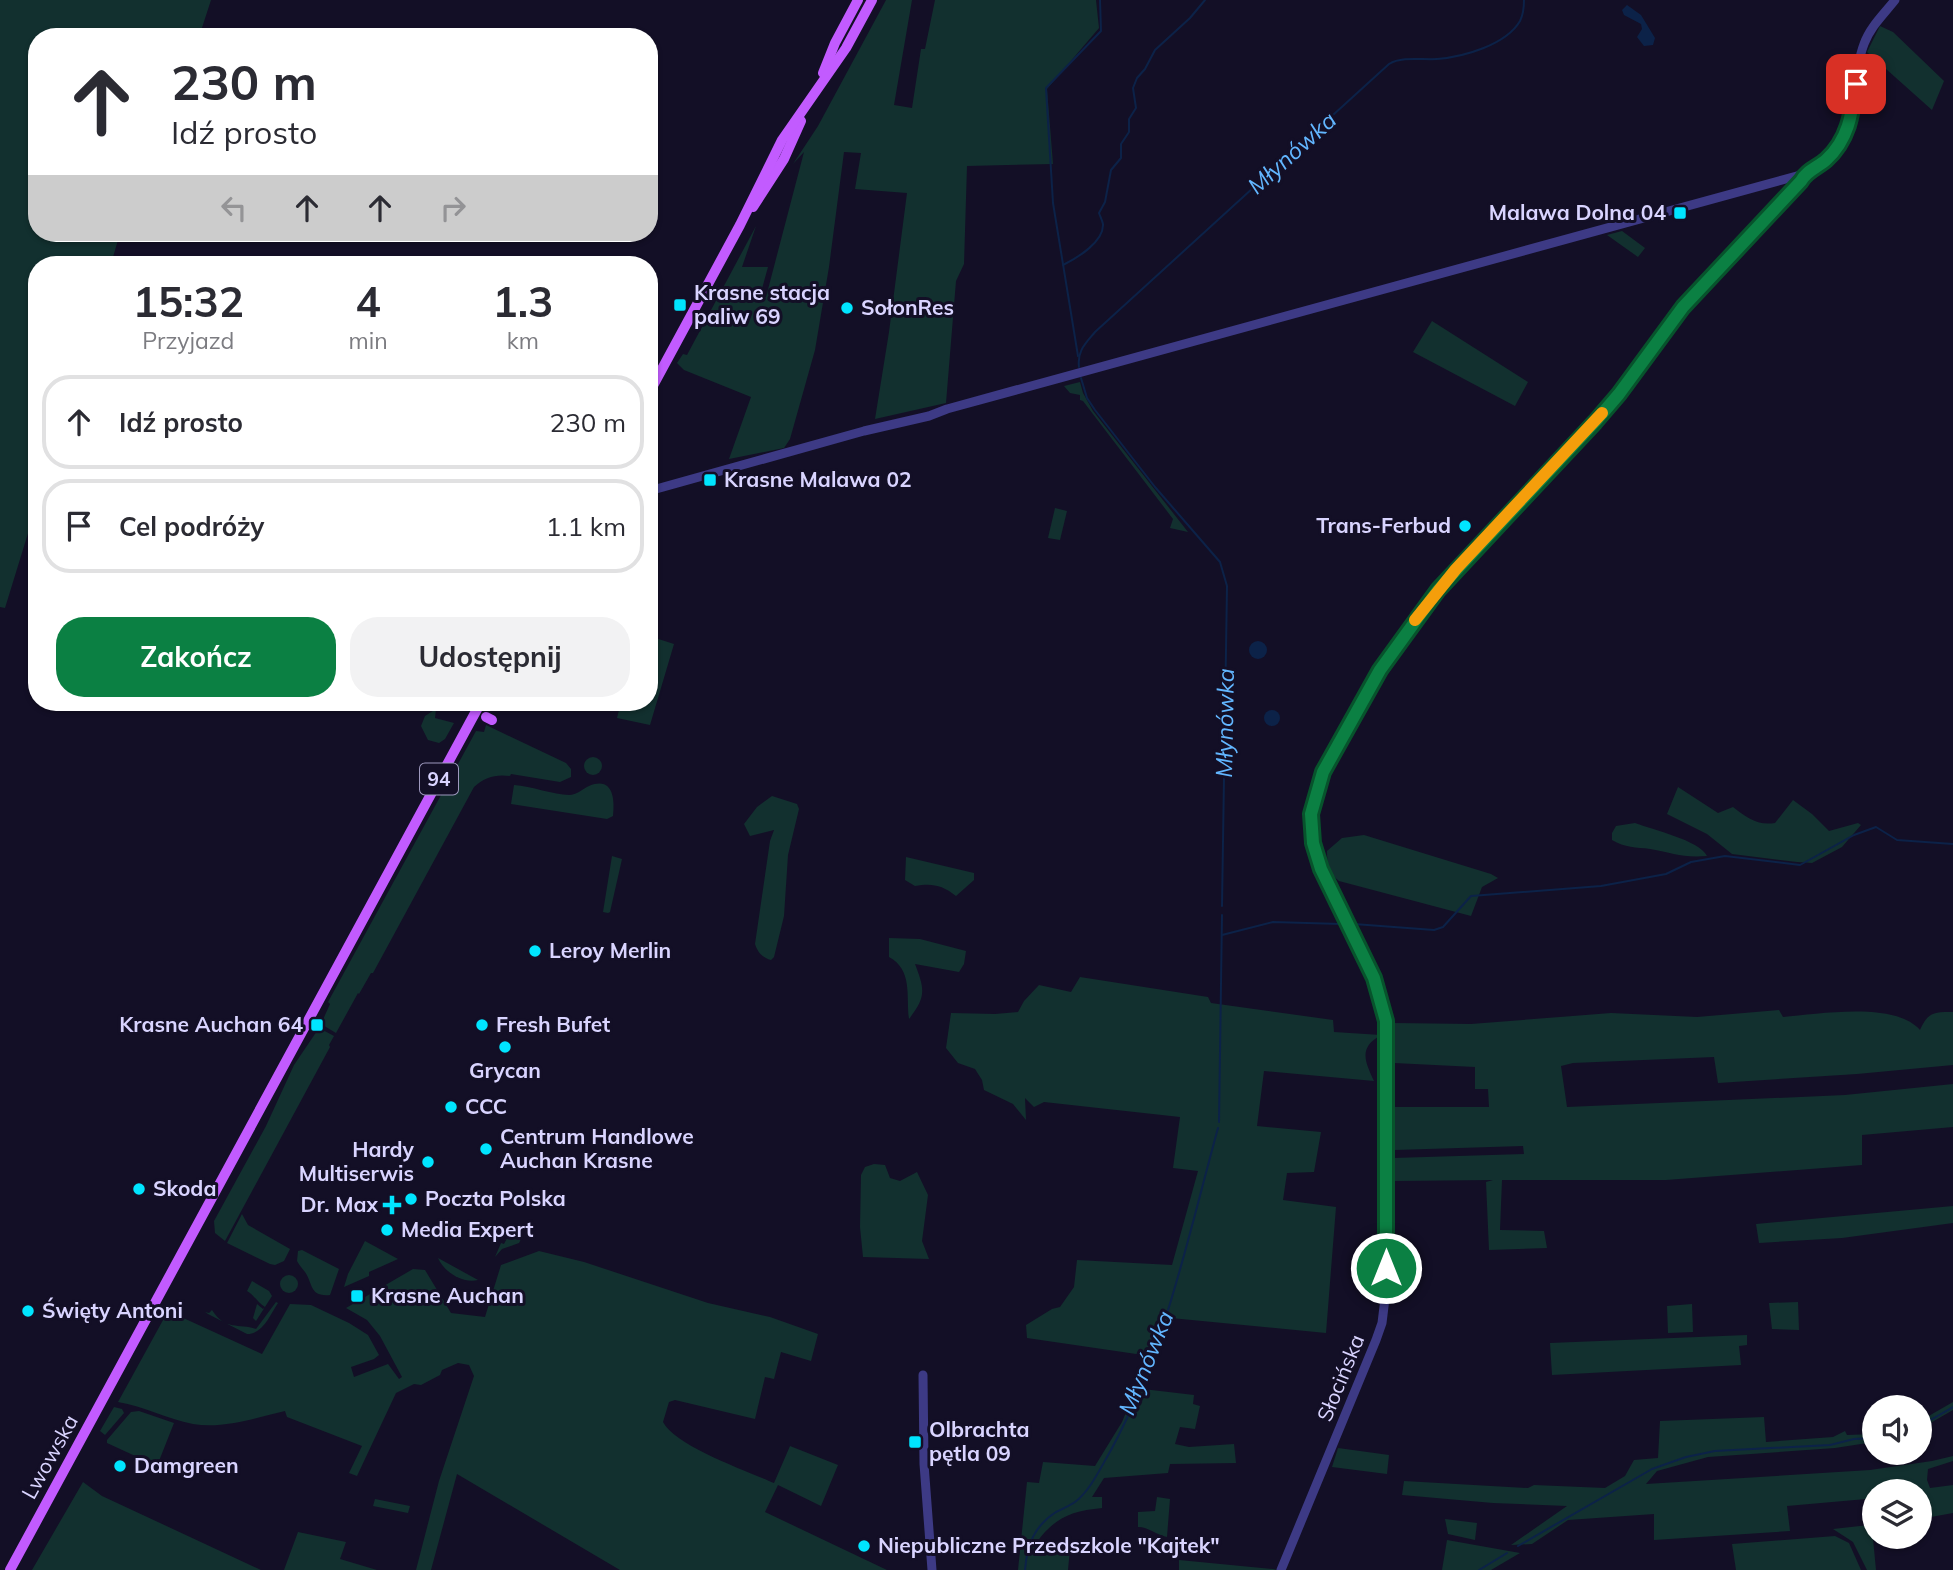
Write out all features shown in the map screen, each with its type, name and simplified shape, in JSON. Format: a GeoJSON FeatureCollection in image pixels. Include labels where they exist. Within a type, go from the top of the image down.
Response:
{"type":"FeatureCollection","features":[{"type":"Feature","properties":{"kind":"main road"},"geometry":{"type":"LineString","coordinates":[[817,88],[835,43],[858,0]]}},
{"type":"Feature","properties":{"kind":"main road"},"geometry":{"type":"LineString","coordinates":[[658,376],[740,225],[770,183],[792,145],[807,105],[846,48],[872,0]]}},
{"type":"Feature","properties":{"kind":"main road","name":"Lwowska"},"geometry":{"type":"LineString","coordinates":[[9,1570],[476,711]]}},
{"type":"Feature","properties":{"kind":"street"},"geometry":{"type":"LineString","coordinates":[[658,489],[1804,174],[1830,156],[1844,137],[1851,116],[1863,46],[1895,0]]}},
{"type":"Feature","properties":{"kind":"street","name":"Słocińska"},"geometry":{"type":"LineString","coordinates":[[1281,1570],[1382,1323],[1386,1290],[1386,1021],[1377,985],[1321,869],[1313,843],[1311,814],[1323,772],[1380,670],[1438,590],[1599,417],[1676,316],[1801,181],[1804,174]]}},
{"type":"Feature","properties":{"kind":"street"},"geometry":{"type":"LineString","coordinates":[[923,1375],[924,1464],[932,1570]]}},
{"type":"Feature","properties":{"kind":"green space"},"geometry":{"type":"Polygon","coordinates":[[[0,0],[211,0],[202,28],[28,28],[28,242],[117,242],[113,256],[28,256],[28,533],[5,608],[0,607],[0,0]]]}},
{"type":"Feature","properties":{"kind":"green space"},"geometry":{"type":"Polygon","coordinates":[[[886,0],[912,0],[894,105],[912,108],[921,49],[925,49],[935,0],[1096,0],[1099,28],[1047,89],[1053,164],[967,166],[964,264],[956,281],[946,403],[875,419],[907,193],[855,189],[861,153],[844,152],[815,350],[790,439],[784,448],[729,459],[751,397],[684,370],[677,363],[683,354],[687,355],[756,226],[742,267],[768,267],[760,296],[766,297],[804,152],[793,164],[818,126],[886,0]]]}},
{"type":"Feature","properties":{"kind":"green space"},"geometry":{"type":"Polygon","coordinates":[[[1880,26],[1893,32],[1944,81],[1932,110],[1867,52],[1880,26]]]}},
{"type":"Feature","properties":{"kind":"green space"},"geometry":{"type":"Polygon","coordinates":[[[1622,231],[1645,248],[1638,257],[1607,235],[1622,231]]]}},
{"type":"Feature","properties":{"kind":"green space"},"geometry":{"type":"Polygon","coordinates":[[[1432,321],[1528,382],[1515,406],[1413,352],[1432,321]]]}},
{"type":"Feature","properties":{"kind":"green space"},"geometry":{"type":"Polygon","coordinates":[[[1080,382],[1093,411],[1188,532],[1170,528],[1173,519],[1080,400],[1080,395],[1070,393],[1064,386],[1080,382]]]}},
{"type":"Feature","properties":{"kind":"green space"},"geometry":{"type":"Polygon","coordinates":[[[1055,508],[1067,511],[1060,540],[1048,538],[1055,508]]]}},
{"type":"Feature","properties":{"kind":"green space"},"geometry":{"type":"Polygon","coordinates":[[[658,639],[674,644],[658,698],[658,639]]]}},
{"type":"Feature","properties":{"kind":"green space"},"geometry":{"type":"Polygon","coordinates":[[[436,711],[435,718],[454,723],[445,739],[439,743],[428,740],[421,726],[425,716],[436,711]]]}},
{"type":"Feature","properties":{"kind":"green space"},"geometry":{"type":"Polygon","coordinates":[[[619,711],[654,711],[650,725],[617,718],[619,711]]]}},
{"type":"Feature","properties":{"kind":"green space"},"geometry":{"type":"Polygon","coordinates":[[[486,725],[566,763],[571,769],[571,777],[560,782],[511,774],[500,775],[474,787],[373,973],[358,993],[336,1033],[321,1024],[330,1004],[328,1002],[476,731],[484,732],[486,725]]]}},
{"type":"Feature","properties":{"kind":"green space"},"geometry":{"type":"Polygon","coordinates":[[[593,757],[599,760],[602,766],[599,772],[593,775],[587,772],[584,766],[587,760],[593,757]]]}},
{"type":"Feature","properties":{"kind":"green space"},"geometry":{"type":"Polygon","coordinates":[[[603,784],[613,796],[613,816],[607,819],[511,804],[514,785],[569,795],[589,786],[603,784]]]}},
{"type":"Feature","properties":{"kind":"green space"},"geometry":{"type":"Polygon","coordinates":[[[1678,787],[1718,813],[1733,807],[1757,822],[1775,823],[1793,800],[1829,831],[1858,823],[1861,825],[1842,847],[1812,863],[1732,854],[1707,834],[1667,814],[1678,787]]]}},
{"type":"Feature","properties":{"kind":"green space"},"geometry":{"type":"Polygon","coordinates":[[[772,796],[797,804],[799,809],[788,855],[784,916],[771,960],[761,954],[755,944],[770,841],[774,830],[750,836],[744,824],[757,807],[772,796]]]}},
{"type":"Feature","properties":{"kind":"green space"},"geometry":{"type":"Polygon","coordinates":[[[1635,823],[1685,840],[1707,856],[1678,855],[1626,846],[1612,840],[1616,826],[1635,823]]]}},
{"type":"Feature","properties":{"kind":"green space"},"geometry":{"type":"Polygon","coordinates":[[[1364,835],[1498,878],[1482,887],[1471,916],[1339,881],[1329,868],[1327,851],[1342,838],[1364,835]]]}},
{"type":"Feature","properties":{"kind":"green space"},"geometry":{"type":"Polygon","coordinates":[[[612,856],[622,859],[608,913],[603,912],[612,856]]]}},
{"type":"Feature","properties":{"kind":"green space"},"geometry":{"type":"Polygon","coordinates":[[[906,857],[974,873],[974,880],[956,896],[937,886],[915,886],[905,880],[906,857]]]}},
{"type":"Feature","properties":{"kind":"green space"},"geometry":{"type":"Polygon","coordinates":[[[889,938],[920,939],[966,951],[964,964],[959,972],[915,964],[922,993],[919,1005],[909,1019],[905,976],[897,962],[889,957],[889,938]]]}},
{"type":"Feature","properties":{"kind":"green space"},"geometry":{"type":"Polygon","coordinates":[[[1080,977],[1208,997],[1211,1003],[1333,1020],[1334,1032],[1381,1035],[1366,1050],[1366,1061],[1374,1081],[1264,1071],[1257,1126],[1321,1132],[1314,1172],[1287,1173],[1283,1200],[1336,1207],[1326,1333],[1171,1318],[1143,1389],[1194,1395],[1193,1404],[1200,1406],[1195,1429],[1180,1427],[1175,1444],[1189,1447],[1234,1444],[1236,1463],[1170,1464],[1168,1473],[1104,1478],[1092,1497],[1102,1497],[1102,1508],[1065,1517],[1037,1542],[1070,1548],[1068,1570],[1018,1570],[1027,1482],[1039,1483],[1043,1462],[1095,1466],[1122,1422],[1150,1356],[1027,1338],[1026,1325],[1060,1307],[1074,1287],[1077,1260],[1172,1265],[1198,1171],[1173,1168],[1180,1117],[1044,1102],[1034,1107],[1025,1098],[1026,1120],[1013,1104],[984,1090],[982,1080],[975,1069],[958,1063],[946,1048],[951,1013],[1018,1012],[1039,985],[1071,992],[1080,977]]]}},
{"type":"Feature","properties":{"kind":"green space"},"geometry":{"type":"Polygon","coordinates":[[[1779,1010],[1783,1017],[1836,1012],[1875,1012],[1908,1021],[1920,1030],[1932,1014],[1953,1012],[1953,1065],[1718,1083],[1714,1057],[1573,1063],[1561,1066],[1567,1107],[1845,1095],[1953,1084],[1953,1127],[1862,1135],[1862,1165],[1666,1180],[1502,1180],[1500,1230],[1544,1231],[1547,1248],[1489,1250],[1486,1182],[1493,1180],[1393,1181],[1393,1158],[1524,1154],[1523,1146],[1395,1150],[1394,1107],[1489,1107],[1488,1089],[1475,1089],[1475,1067],[1394,1063],[1393,1023],[1471,1024],[1611,1013],[1697,1017],[1779,1010]]]}},
{"type":"Feature","properties":{"kind":"green space"},"geometry":{"type":"Polygon","coordinates":[[[319,1028],[334,1036],[330,1047],[225,1241],[215,1233],[214,1221],[266,1126],[294,1065],[319,1028]]]}},
{"type":"Feature","properties":{"kind":"green space"},"geometry":{"type":"Polygon","coordinates":[[[885,1165],[890,1178],[900,1181],[917,1172],[928,1195],[922,1241],[929,1259],[863,1257],[860,1227],[861,1175],[865,1167],[885,1165]]]}},
{"type":"Feature","properties":{"kind":"green space"},"geometry":{"type":"Polygon","coordinates":[[[1953,1206],[1953,1223],[1842,1238],[1759,1243],[1756,1224],[1953,1206]]]}},
{"type":"Feature","properties":{"kind":"green space"},"geometry":{"type":"Polygon","coordinates":[[[242,1214],[248,1225],[290,1249],[284,1261],[270,1264],[227,1243],[242,1214]]]}},
{"type":"Feature","properties":{"kind":"green space"},"geometry":{"type":"Polygon","coordinates":[[[511,1231],[522,1237],[519,1243],[502,1249],[495,1257],[501,1243],[504,1244],[511,1231]]]}},
{"type":"Feature","properties":{"kind":"green space"},"geometry":{"type":"Polygon","coordinates":[[[365,1241],[398,1259],[344,1287],[348,1274],[365,1241]]]}},
{"type":"Feature","properties":{"kind":"green space"},"geometry":{"type":"Polygon","coordinates":[[[302,1250],[339,1269],[330,1295],[315,1292],[297,1261],[298,1251],[302,1250]]]}},
{"type":"Feature","properties":{"kind":"green space"},"geometry":{"type":"Polygon","coordinates":[[[539,1251],[584,1262],[708,1303],[770,1317],[818,1334],[811,1361],[781,1352],[774,1379],[765,1377],[755,1419],[675,1400],[669,1402],[663,1422],[670,1431],[696,1449],[774,1483],[790,1446],[838,1465],[821,1506],[778,1485],[765,1512],[887,1570],[620,1570],[457,1474],[431,1570],[416,1570],[439,1481],[474,1376],[469,1365],[458,1363],[442,1370],[440,1375],[421,1385],[414,1384],[396,1393],[357,1476],[349,1473],[362,1446],[287,1417],[285,1411],[239,1422],[204,1425],[183,1422],[118,1402],[168,1311],[262,1354],[290,1304],[311,1305],[368,1335],[379,1355],[351,1367],[354,1377],[388,1364],[399,1379],[402,1377],[380,1336],[367,1320],[346,1308],[413,1269],[425,1270],[451,1313],[485,1317],[501,1265],[539,1251]]]}},
{"type":"Feature","properties":{"kind":"green space"},"geometry":{"type":"Polygon","coordinates":[[[438,1258],[478,1280],[455,1276],[438,1258]]]}},
{"type":"Feature","properties":{"kind":"green space"},"geometry":{"type":"Polygon","coordinates":[[[289,1275],[295,1278],[298,1284],[295,1290],[289,1293],[283,1290],[280,1284],[283,1278],[289,1275]]]}},
{"type":"Feature","properties":{"kind":"green space"},"geometry":{"type":"Polygon","coordinates":[[[252,1281],[269,1291],[272,1296],[265,1307],[247,1291],[252,1281]]]}},
{"type":"Feature","properties":{"kind":"green space"},"geometry":{"type":"Polygon","coordinates":[[[276,1302],[278,1303],[262,1327],[247,1334],[228,1324],[256,1329],[276,1302]]]}},
{"type":"Feature","properties":{"kind":"green space"},"geometry":{"type":"Polygon","coordinates":[[[1798,1302],[1799,1330],[1772,1329],[1769,1303],[1798,1302]]]}},
{"type":"Feature","properties":{"kind":"green space"},"geometry":{"type":"Polygon","coordinates":[[[257,1304],[263,1309],[265,1307],[256,1321],[253,1318],[257,1304]]]}},
{"type":"Feature","properties":{"kind":"green space"},"geometry":{"type":"Polygon","coordinates":[[[1692,1304],[1693,1332],[1668,1333],[1667,1306],[1692,1304]]]}},
{"type":"Feature","properties":{"kind":"green space"},"geometry":{"type":"Polygon","coordinates":[[[212,1310],[224,1322],[205,1312],[212,1310]]]}},
{"type":"Feature","properties":{"kind":"green space"},"geometry":{"type":"Polygon","coordinates":[[[1747,1335],[1747,1345],[1739,1346],[1741,1365],[1552,1375],[1550,1343],[1747,1335]]]}},
{"type":"Feature","properties":{"kind":"green space"},"geometry":{"type":"Polygon","coordinates":[[[1953,1402],[1953,1410],[1932,1422],[1932,1414],[1953,1402]]]}},
{"type":"Feature","properties":{"kind":"green space"},"geometry":{"type":"Polygon","coordinates":[[[114,1407],[122,1409],[124,1413],[105,1435],[100,1431],[114,1407]]]}},
{"type":"Feature","properties":{"kind":"green space"},"geometry":{"type":"Polygon","coordinates":[[[139,1411],[174,1423],[157,1466],[107,1443],[131,1412],[139,1411]]]}},
{"type":"Feature","properties":{"kind":"green space"},"geometry":{"type":"Polygon","coordinates":[[[1764,1417],[1766,1442],[1833,1437],[1845,1431],[1847,1435],[1862,1434],[1862,1444],[1708,1457],[1657,1471],[1646,1484],[1932,1465],[1932,1461],[1953,1456],[1953,1461],[1928,1469],[1927,1479],[1862,1479],[1862,1499],[1787,1506],[1790,1531],[1654,1540],[1654,1514],[1568,1520],[1532,1544],[1511,1545],[1567,1506],[1402,1495],[1404,1481],[1528,1488],[1534,1485],[1605,1488],[1625,1476],[1634,1460],[1658,1458],[1660,1421],[1764,1417]]]}},
{"type":"Feature","properties":{"kind":"green space"},"geometry":{"type":"Polygon","coordinates":[[[1338,1448],[1389,1455],[1387,1474],[1332,1467],[1338,1448]]]}},
{"type":"Feature","properties":{"kind":"green space"},"geometry":{"type":"Polygon","coordinates":[[[83,1482],[102,1496],[261,1570],[32,1570],[83,1482]]]}},
{"type":"Feature","properties":{"kind":"green space"},"geometry":{"type":"Polygon","coordinates":[[[1953,1485],[1953,1513],[1932,1517],[1932,1488],[1953,1485]]]}},
{"type":"Feature","properties":{"kind":"green space"},"geometry":{"type":"Polygon","coordinates":[[[1157,1497],[1170,1499],[1167,1537],[1138,1527],[1138,1512],[1155,1511],[1157,1497]]]}},
{"type":"Feature","properties":{"kind":"green space"},"geometry":{"type":"Polygon","coordinates":[[[375,1499],[410,1506],[408,1513],[373,1506],[375,1499]]]}},
{"type":"Feature","properties":{"kind":"green space"},"geometry":{"type":"Polygon","coordinates":[[[1445,1519],[1477,1523],[1475,1540],[1448,1534],[1445,1519]]]}},
{"type":"Feature","properties":{"kind":"green space"},"geometry":{"type":"Polygon","coordinates":[[[1862,1526],[1862,1549],[1874,1549],[1876,1570],[1867,1570],[1853,1542],[1833,1529],[1862,1526]]]}},
{"type":"Feature","properties":{"kind":"green space"},"geometry":{"type":"Polygon","coordinates":[[[298,1532],[346,1542],[340,1559],[377,1570],[284,1570],[298,1532]]]}},
{"type":"Feature","properties":{"kind":"green space"},"geometry":{"type":"Polygon","coordinates":[[[1835,1536],[1849,1543],[1861,1570],[1736,1570],[1732,1544],[1835,1536]]]}},
{"type":"Feature","properties":{"kind":"green space"},"geometry":{"type":"Polygon","coordinates":[[[1447,1540],[1520,1553],[1491,1570],[1442,1570],[1447,1540]]]}},
{"type":"Feature","properties":{"kind":"green space"},"geometry":{"type":"Polygon","coordinates":[[[1179,1560],[1273,1569],[1277,1570],[1179,1570],[1179,1560]]]}},
{"type":"Feature","properties":{"kind":"water"},"geometry":{"type":"Polygon","coordinates":[[[1627,5],[1641,15],[1655,38],[1653,45],[1644,46],[1637,37],[1642,29],[1641,24],[1624,15],[1622,10],[1627,5]]]}},
{"type":"Feature","properties":{"kind":"water"},"geometry":{"type":"Polygon","coordinates":[[[1258,641],[1266,646],[1267,650],[1262,658],[1258,659],[1250,654],[1249,650],[1254,642],[1258,641]]]}},
{"type":"Feature","properties":{"kind":"water"},"geometry":{"type":"Polygon","coordinates":[[[1272,710],[1278,712],[1278,724],[1272,726],[1266,724],[1264,718],[1266,712],[1272,710]]]}},
{"type":"Feature","properties":{"kind":"waterway","name":"Młynówka"},"geometry":{"type":"LineString","coordinates":[[1078,356],[1053,203],[1046,88],[1101,31],[1100,0]]}},
{"type":"Feature","properties":{"kind":"waterway"},"geometry":{"type":"LineString","coordinates":[[1063,265],[1089,249],[1102,231],[1103,224],[1099,213],[1105,202],[1111,170],[1121,158],[1121,144],[1129,132],[1129,119],[1136,108],[1133,88],[1137,78],[1155,50],[1190,18],[1205,0]]}},
{"type":"Feature","properties":{"kind":"waterway","name":"Młynówka"},"geometry":{"type":"LineString","coordinates":[[1079,367],[1081,352],[1095,332],[1389,64],[1406,59],[1459,56],[1494,43],[1505,37],[1520,21],[1524,0]]}},
{"type":"Feature","properties":{"kind":"waterway","name":"Młynówka"},"geometry":{"type":"LineString","coordinates":[[1081,378],[1087,398],[1095,410],[1155,487],[1220,562],[1227,586],[1222,906]]}},
{"type":"Feature","properties":{"kind":"waterway"},"geometry":{"type":"LineString","coordinates":[[1354,924],[1434,930],[1443,927],[1471,896],[1601,886],[1666,874],[1691,862],[1725,856],[1800,865],[1854,835],[1876,827],[1897,840],[1953,844]]}},
{"type":"Feature","properties":{"kind":"waterway","name":"Młynówka"},"geometry":{"type":"LineString","coordinates":[[1219,1122],[1222,915]]}},
{"type":"Feature","properties":{"kind":"waterway"},"geometry":{"type":"LineString","coordinates":[[1222,935],[1273,922],[1341,924]]}},
{"type":"Feature","properties":{"kind":"waterway","name":"Młynówka"},"geometry":{"type":"LineString","coordinates":[[1025,1570],[1030,1544],[1037,1530],[1048,1517],[1075,1502],[1086,1492],[1130,1412],[1174,1292],[1218,1128]]}},
{"type":"Feature","properties":{"kind":"waterway"},"geometry":{"type":"LineString","coordinates":[[1932,1419],[1953,1407]]}},
{"type":"Feature","properties":{"kind":"waterway"},"geometry":{"type":"LineString","coordinates":[[1518,1546],[1652,1469],[1686,1457],[1715,1451],[1830,1445],[1862,1439]]}},
{"type":"Feature","properties":{"kind":"waterway"},"geometry":{"type":"LineString","coordinates":[[1479,1570],[1507,1553]]}},
{"type":"Feature","properties":{"kind":"slow traffic"},"geometry":{"type":"LineString","coordinates":[[1415,620],[1456,569],[1602,413]]}},
{"type":"Feature","properties":{"kind":"place","name":"Malawa Dolna 04"},"geometry":{"type":"Point","coordinates":[1680,213]}},
{"type":"Feature","properties":{"kind":"place","name":"Krasne stacja paliw 69"},"geometry":{"type":"Point","coordinates":[680,305]}},
{"type":"Feature","properties":{"kind":"place","name":"SołonRes"},"geometry":{"type":"Point","coordinates":[847,308]}},
{"type":"Feature","properties":{"kind":"place","name":"Krasne Malawa 02"},"geometry":{"type":"Point","coordinates":[710,480]}},
{"type":"Feature","properties":{"kind":"place","name":"Trans-Ferbud"},"geometry":{"type":"Point","coordinates":[1465,526]}},
{"type":"Feature","properties":{"kind":"place","name":"Leroy Merlin"},"geometry":{"type":"Point","coordinates":[535,951]}},
{"type":"Feature","properties":{"kind":"place","name":"Krasne Auchan 64"},"geometry":{"type":"Point","coordinates":[317,1025]}},
{"type":"Feature","properties":{"kind":"place","name":"Fresh Bufet"},"geometry":{"type":"Point","coordinates":[482,1025]}},
{"type":"Feature","properties":{"kind":"place","name":"Grycan"},"geometry":{"type":"Point","coordinates":[505,1047]}},
{"type":"Feature","properties":{"kind":"place","name":"CCC"},"geometry":{"type":"Point","coordinates":[451,1107]}},
{"type":"Feature","properties":{"kind":"place","name":"Centrum Handlowe Auchan Krasne"},"geometry":{"type":"Point","coordinates":[486,1149]}},
{"type":"Feature","properties":{"kind":"place","name":"Hardy Multiserwis"},"geometry":{"type":"Point","coordinates":[428,1162]}},
{"type":"Feature","properties":{"kind":"place","name":"Skoda"},"geometry":{"type":"Point","coordinates":[139,1189]}},
{"type":"Feature","properties":{"kind":"place","name":"Poczta Polska"},"geometry":{"type":"Point","coordinates":[411,1199]}},
{"type":"Feature","properties":{"kind":"place","name":"Dr. Max"},"geometry":{"type":"Point","coordinates":[392,1205]}},
{"type":"Feature","properties":{"kind":"place","name":"Media Expert"},"geometry":{"type":"Point","coordinates":[387,1230]}},
{"type":"Feature","properties":{"kind":"place","name":"Krasne Auchan"},"geometry":{"type":"Point","coordinates":[357,1296]}},
{"type":"Feature","properties":{"kind":"place","name":"Święty Antoni"},"geometry":{"type":"Point","coordinates":[28,1311]}},
{"type":"Feature","properties":{"kind":"place","name":"Olbrachta pętla 09"},"geometry":{"type":"Point","coordinates":[915,1442]}},
{"type":"Feature","properties":{"kind":"place","name":"Damgreen"},"geometry":{"type":"Point","coordinates":[120,1466]}},
{"type":"Feature","properties":{"kind":"place","name":"Niepubliczne Przedszkole \"Kajtek\""},"geometry":{"type":"Point","coordinates":[864,1546]}},
{"type":"Feature","properties":{"kind":"route"},"geometry":{"type":"LineString","coordinates":[[1386,1268],[1386,1021],[1374,978],[1321,869],[1313,843],[1311,814],[1323,772],[1380,670],[1438,590],[1619,394],[1664,331],[1717,268],[1801,181],[1804,174],[1821,164],[1837,149],[1848,129],[1856,84]]}}]}
